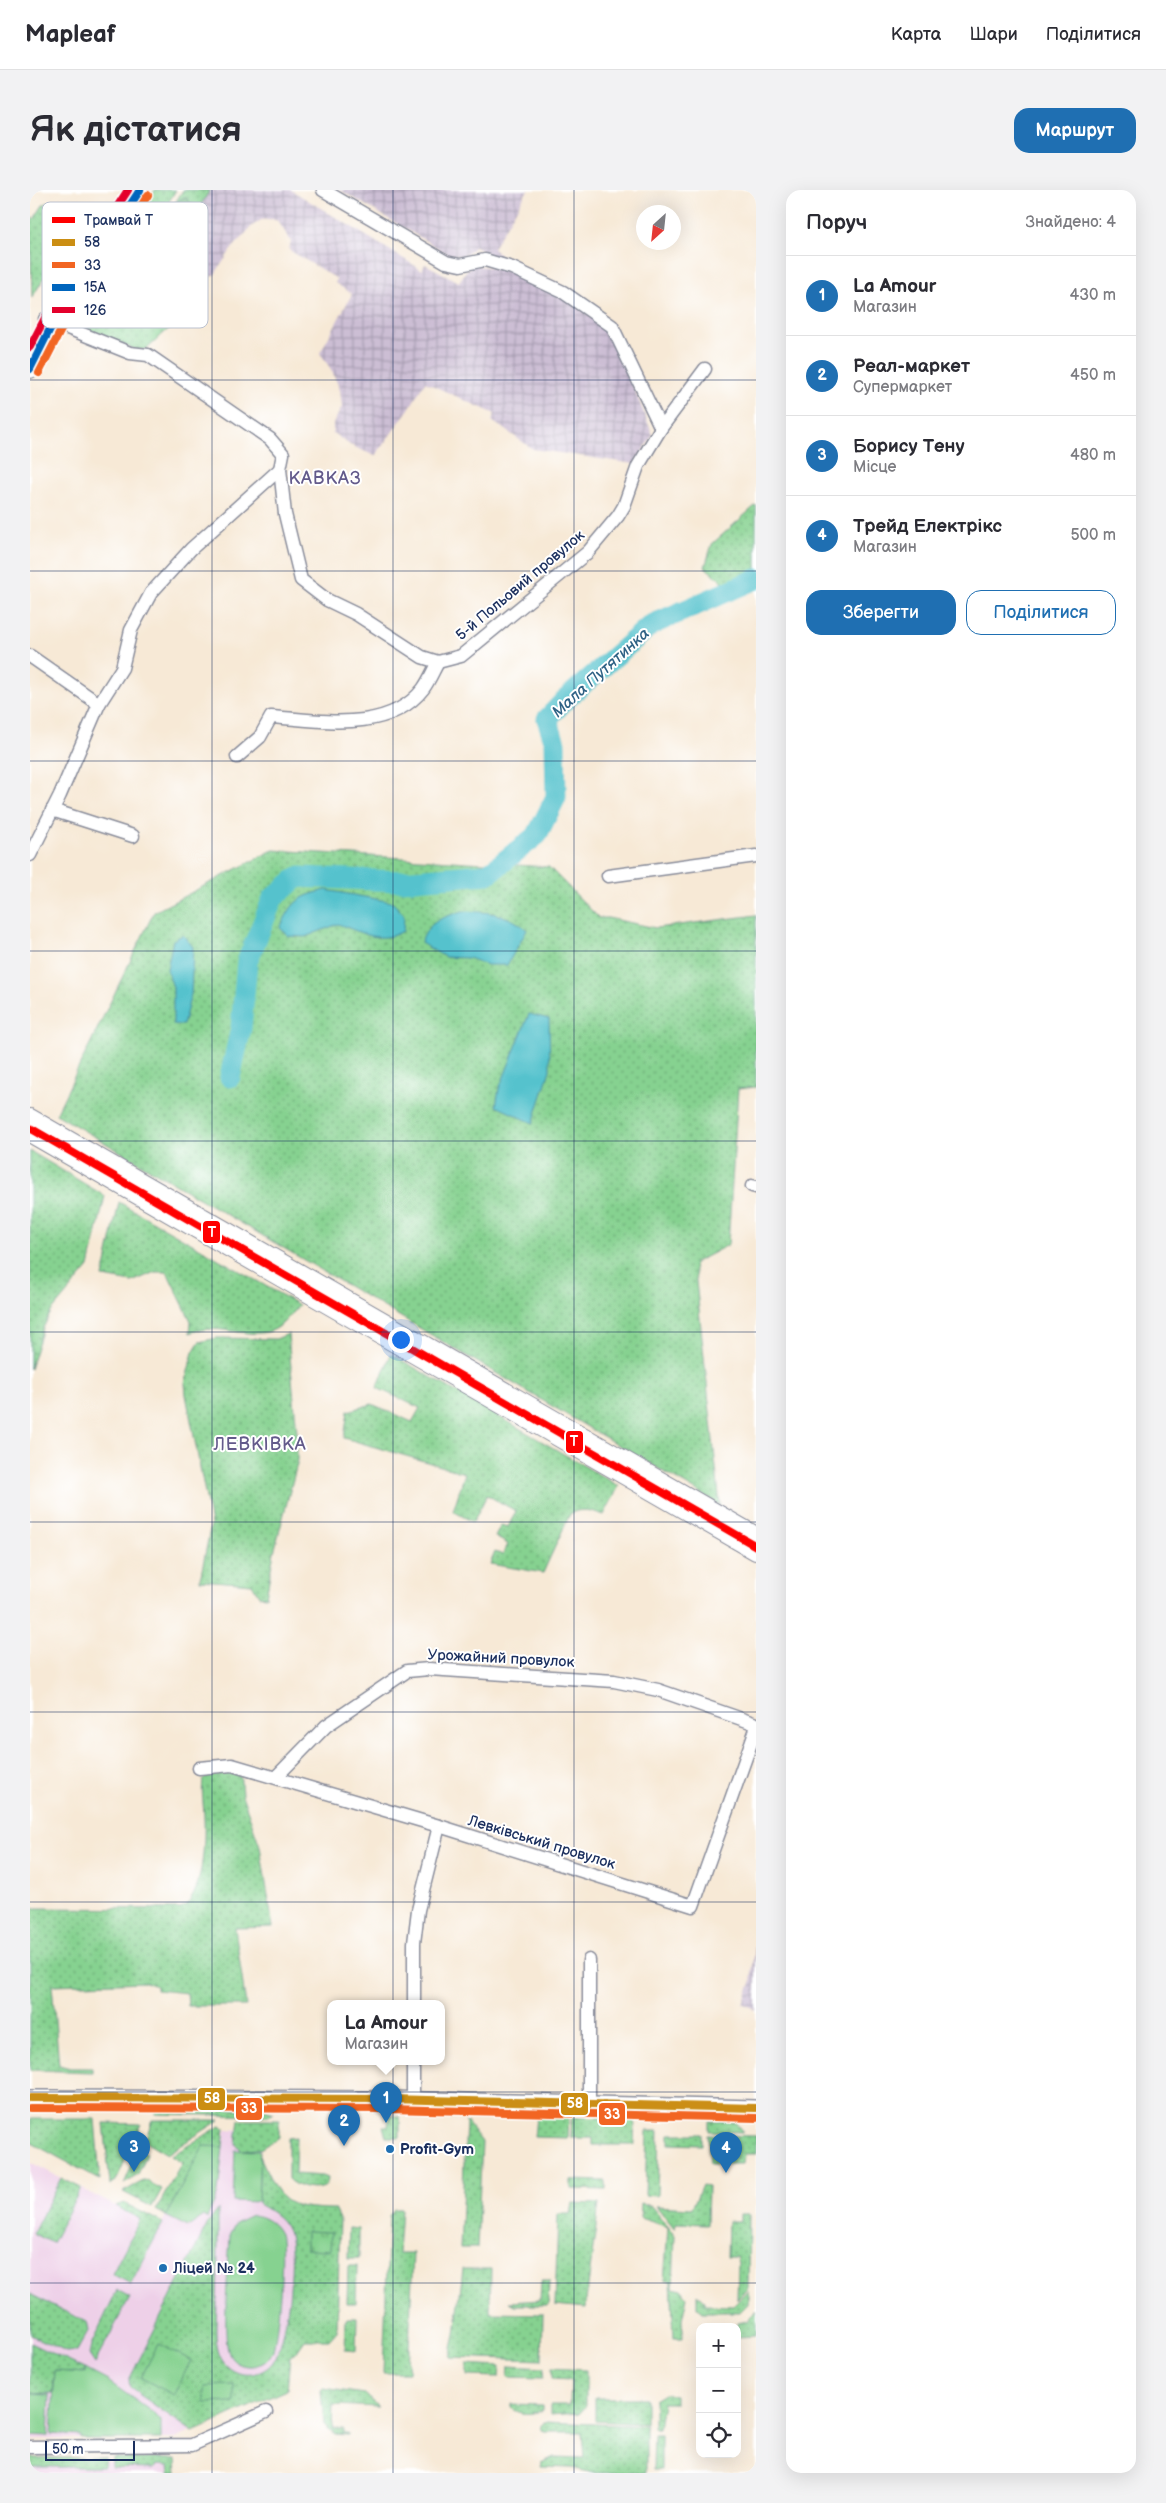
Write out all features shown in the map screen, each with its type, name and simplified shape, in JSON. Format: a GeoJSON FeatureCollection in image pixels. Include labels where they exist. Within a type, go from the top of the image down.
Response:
{"type":"FeatureCollection","features":[{"type":"Feature","properties":{"kind":"main road"},"geometry":{"type":"LineString","coordinates":[[122,202],[129,190]]}},
{"type":"Feature","properties":{"kind":"main road"},"geometry":{"type":"LineString","coordinates":[[132,202],[140,190]]}},
{"type":"Feature","properties":{"kind":"main road"},"geometry":{"type":"LineString","coordinates":[[30,350],[44,328]]}},
{"type":"Feature","properties":{"kind":"main road"},"geometry":{"type":"LineString","coordinates":[[30,369],[46,328]]}},
{"type":"Feature","properties":{"kind":"main road"},"geometry":{"type":"LineString","coordinates":[[30,1118],[756,1536]]}},
{"type":"Feature","properties":{"kind":"main road"},"geometry":{"type":"LineString","coordinates":[[30,1133],[756,1551]]}},
{"type":"Feature","properties":{"kind":"street"},"geometry":{"type":"LineString","coordinates":[[322,190],[446,262],[460,265],[485,260],[512,268],[563,292],[591,310],[612,326],[661,428]]}},
{"type":"Feature","properties":{"kind":"street"},"geometry":{"type":"LineString","coordinates":[[30,855],[52,810],[98,704],[122,668],[134,624],[157,584],[191,549],[280,469],[283,462],[283,454],[270,439],[148,355],[130,353],[67,328]]}},
{"type":"Feature","properties":{"kind":"street","name":"5-й Польовий провулок"},"geometry":{"type":"LineString","coordinates":[[438,662],[461,656],[588,552],[624,506],[638,466],[661,428],[705,369]]}},
{"type":"Feature","properties":{"kind":"street"},"geometry":{"type":"LineString","coordinates":[[237,757],[260,737],[271,717],[346,721],[374,718],[391,712],[412,700],[423,689],[438,662],[404,647],[356,614],[320,596],[301,580],[285,514],[280,469]]}},
{"type":"Feature","properties":{"kind":"street"},"geometry":{"type":"LineString","coordinates":[[30,656],[98,704]]}},
{"type":"Feature","properties":{"kind":"street"},"geometry":{"type":"LineString","coordinates":[[52,810],[133,836]]}},
{"type":"Feature","properties":{"kind":"street"},"geometry":{"type":"LineString","coordinates":[[608,876],[756,856]]}},
{"type":"Feature","properties":{"kind":"street","name":"Урожайний провулок"},"geometry":{"type":"LineString","coordinates":[[276,1778],[326,1726],[407,1671],[429,1669],[614,1681],[658,1690],[756,1724]]}},
{"type":"Feature","properties":{"kind":"street","name":"Левківський провулок"},"geometry":{"type":"LineString","coordinates":[[199,1768],[232,1765],[438,1826],[693,1906],[756,1729]]}},
{"type":"Feature","properties":{"kind":"street"},"geometry":{"type":"LineString","coordinates":[[414,2000],[414,1943],[418,1910],[438,1826]]}},
{"type":"Feature","properties":{"kind":"street"},"geometry":{"type":"LineString","coordinates":[[589,2102],[590,1960]]}},
{"type":"Feature","properties":{"kind":"street"},"geometry":{"type":"LineString","coordinates":[[413,2065],[413,2099]]}},
{"type":"Feature","properties":{"kind":"street"},"geometry":{"type":"LineString","coordinates":[[30,2098],[413,2099],[589,2102],[756,2108]]}},
{"type":"Feature","properties":{"kind":"street"},"geometry":{"type":"LineString","coordinates":[[30,2447],[192,2445],[266,2412]]}},
{"type":"Feature","properties":{"kind":"shaded area"},"geometry":{"type":"Polygon","coordinates":[[[210,190],[291,190],[422,270],[425,264],[459,282],[466,271],[473,265],[506,270],[562,297],[609,328],[653,435],[634,464],[533,449],[492,421],[495,414],[425,382],[409,409],[375,456],[350,445],[333,433],[333,424],[342,407],[340,390],[332,371],[320,353],[352,294],[335,283],[337,279],[289,250],[291,241],[278,221],[272,219],[261,220],[252,226],[231,250],[213,277],[208,275],[208,202],[203,202],[210,190]]]}},
{"type":"Feature","properties":{"kind":"shaded area"},"geometry":{"type":"Polygon","coordinates":[[[340,190],[528,190],[493,248],[500,255],[497,259],[475,246],[468,253],[461,256],[448,254],[340,190]]]}},
{"type":"Feature","properties":{"kind":"shaded area"},"geometry":{"type":"Polygon","coordinates":[[[756,1937],[756,2010],[743,2004],[751,1983],[756,1937]]]}},
{"type":"Feature","properties":{"kind":"shaded area","name":"Ліцей № 24"},"geometry":{"type":"Polygon","coordinates":[[[226,2130],[261,2132],[260,2156],[275,2190],[289,2204],[302,2207],[292,2310],[287,2390],[175,2439],[30,2439],[30,2162],[115,2206],[124,2203],[162,2223],[203,2146],[223,2147],[226,2130]]]}},
{"type":"Feature","properties":{"kind":"shaded area"},"geometry":{"type":"Polygon","coordinates":[[[30,2462],[176,2462],[177,2473],[30,2473],[30,2462]]]}},
{"type":"Feature","properties":{"kind":"green space"},"geometry":{"type":"Polygon","coordinates":[[[155,190],[176,190],[169,202],[148,202],[155,190]]]}},
{"type":"Feature","properties":{"kind":"green space"},"geometry":{"type":"Polygon","coordinates":[[[183,190],[210,190],[202,202],[176,202],[183,190]]]}},
{"type":"Feature","properties":{"kind":"green space"},"geometry":{"type":"Polygon","coordinates":[[[184,197],[190,202],[178,202],[184,197]]]}},
{"type":"Feature","properties":{"kind":"green space"},"geometry":{"type":"Polygon","coordinates":[[[42,207],[42,281],[32,298],[30,217],[34,219],[42,207]]]}},
{"type":"Feature","properties":{"kind":"green space"},"geometry":{"type":"Polygon","coordinates":[[[83,328],[169,328],[147,349],[137,350],[83,328]]]}},
{"type":"Feature","properties":{"kind":"green space"},"geometry":{"type":"Polygon","coordinates":[[[756,505],[756,574],[746,582],[730,588],[705,567],[712,544],[756,505]]]}},
{"type":"Feature","properties":{"kind":"green space"},"geometry":{"type":"Polygon","coordinates":[[[273,850],[549,867],[599,918],[608,918],[656,928],[756,915],[756,1087],[738,1089],[728,1245],[694,1263],[720,1505],[56,1114],[154,912],[273,850]]]}},
{"type":"Feature","properties":{"kind":"green space"},"geometry":{"type":"Polygon","coordinates":[[[30,1151],[105,1196],[89,1267],[51,1312],[43,1328],[30,1369],[30,1151]]]}},
{"type":"Feature","properties":{"kind":"green space"},"geometry":{"type":"Polygon","coordinates":[[[119,1202],[299,1305],[283,1323],[271,1331],[251,1333],[210,1329],[190,1333],[191,1321],[167,1272],[155,1272],[132,1282],[103,1277],[119,1202]]]}},
{"type":"Feature","properties":{"kind":"green space"},"geometry":{"type":"Polygon","coordinates":[[[288,1334],[297,1433],[297,1464],[274,1552],[266,1597],[259,1596],[252,1584],[200,1580],[211,1524],[185,1383],[193,1352],[199,1342],[217,1338],[276,1339],[288,1334]]]}},
{"type":"Feature","properties":{"kind":"green space"},"geometry":{"type":"Polygon","coordinates":[[[391,1354],[619,1486],[604,1515],[583,1510],[570,1514],[543,1573],[490,1564],[495,1552],[503,1555],[508,1544],[495,1537],[501,1525],[508,1527],[516,1511],[487,1495],[473,1522],[453,1511],[465,1473],[344,1438],[348,1411],[372,1404],[412,1422],[420,1408],[377,1388],[391,1354]]]}},
{"type":"Feature","properties":{"kind":"green space"},"geometry":{"type":"Polygon","coordinates":[[[240,1769],[242,1795],[260,1846],[273,1927],[235,1928],[246,2006],[188,2006],[187,1993],[156,1990],[156,1986],[146,1982],[52,1985],[59,2065],[70,2068],[92,2068],[92,2072],[30,2070],[30,1908],[181,1909],[188,1903],[194,1893],[201,1868],[204,1829],[203,1781],[214,1771],[240,1769]]]}},
{"type":"Feature","properties":{"kind":"green space"},"geometry":{"type":"Polygon","coordinates":[[[155,2109],[262,2109],[274,2113],[269,2116],[155,2114],[155,2109]]]}},
{"type":"Feature","properties":{"kind":"green space"},"geometry":{"type":"Polygon","coordinates":[[[390,2116],[400,2116],[400,2137],[386,2137],[383,2126],[388,2126],[390,2116]]]}},
{"type":"Feature","properties":{"kind":"green space"},"geometry":{"type":"Polygon","coordinates":[[[536,2116],[569,2117],[568,2138],[534,2137],[536,2116]]]}},
{"type":"Feature","properties":{"kind":"green space"},"geometry":{"type":"Polygon","coordinates":[[[572,2117],[633,2119],[635,2122],[634,2145],[593,2145],[593,2138],[571,2138],[572,2117]]]}},
{"type":"Feature","properties":{"kind":"green space"},"geometry":{"type":"Polygon","coordinates":[[[30,2119],[95,2119],[100,2180],[30,2142],[30,2119]]]}},
{"type":"Feature","properties":{"kind":"green space"},"geometry":{"type":"Polygon","coordinates":[[[152,2120],[220,2120],[167,2154],[145,2141],[152,2120]]]}},
{"type":"Feature","properties":{"kind":"green space"},"geometry":{"type":"Polygon","coordinates":[[[239,2120],[279,2120],[279,2137],[260,2149],[241,2150],[236,2144],[239,2120]]]}},
{"type":"Feature","properties":{"kind":"green space"},"geometry":{"type":"Polygon","coordinates":[[[466,2121],[482,2142],[477,2248],[460,2248],[466,2121]]]}},
{"type":"Feature","properties":{"kind":"green space"},"geometry":{"type":"Polygon","coordinates":[[[709,2121],[735,2122],[743,2132],[709,2131],[709,2121]]]}},
{"type":"Feature","properties":{"kind":"green space"},"geometry":{"type":"Polygon","coordinates":[[[104,2123],[141,2124],[116,2181],[110,2185],[104,2123]]]}},
{"type":"Feature","properties":{"kind":"green space"},"geometry":{"type":"Polygon","coordinates":[[[220,2126],[225,2128],[223,2147],[203,2147],[166,2216],[156,2210],[182,2163],[171,2156],[220,2126]]]}},
{"type":"Feature","properties":{"kind":"green space"},"geometry":{"type":"Polygon","coordinates":[[[647,2131],[659,2131],[657,2196],[645,2195],[647,2131]]]}},
{"type":"Feature","properties":{"kind":"green space"},"geometry":{"type":"Polygon","coordinates":[[[669,2134],[702,2134],[702,2145],[669,2144],[669,2134]]]}},
{"type":"Feature","properties":{"kind":"green space"},"geometry":{"type":"Polygon","coordinates":[[[708,2135],[756,2136],[756,2154],[744,2154],[743,2164],[710,2164],[708,2135]]]}},
{"type":"Feature","properties":{"kind":"green space"},"geometry":{"type":"Polygon","coordinates":[[[296,2137],[295,2174],[322,2176],[327,2178],[326,2186],[317,2189],[306,2188],[296,2185],[288,2179],[288,2138],[296,2137]]]}},
{"type":"Feature","properties":{"kind":"green space"},"geometry":{"type":"Polygon","coordinates":[[[203,2146],[223,2147],[218,2193],[207,2218],[204,2216],[188,2227],[166,2216],[203,2146]]]}},
{"type":"Feature","properties":{"kind":"green space"},"geometry":{"type":"Polygon","coordinates":[[[235,2150],[260,2151],[258,2202],[233,2201],[235,2150]]]}},
{"type":"Feature","properties":{"kind":"green space"},"geometry":{"type":"Polygon","coordinates":[[[138,2151],[147,2154],[146,2157],[138,2175],[124,2184],[138,2151]]]}},
{"type":"Feature","properties":{"kind":"green space"},"geometry":{"type":"Polygon","coordinates":[[[260,2156],[273,2184],[285,2200],[303,2207],[335,2209],[340,2219],[337,2331],[329,2340],[305,2340],[296,2353],[290,2356],[287,2390],[193,2432],[130,2388],[129,2380],[208,2223],[218,2210],[216,2332],[221,2359],[234,2371],[242,2374],[258,2373],[266,2369],[273,2362],[282,2337],[289,2300],[291,2246],[287,2229],[281,2220],[258,2204],[260,2156]]]}},
{"type":"Feature","properties":{"kind":"green space"},"geometry":{"type":"Polygon","coordinates":[[[61,2178],[81,2188],[52,2243],[33,2233],[61,2178]]]}},
{"type":"Feature","properties":{"kind":"green space"},"geometry":{"type":"Polygon","coordinates":[[[145,2180],[162,2189],[152,2207],[123,2192],[145,2180]]]}},
{"type":"Feature","properties":{"kind":"green space"},"geometry":{"type":"Polygon","coordinates":[[[571,2180],[606,2181],[606,2190],[571,2189],[571,2180]]]}},
{"type":"Feature","properties":{"kind":"green space"},"geometry":{"type":"Polygon","coordinates":[[[702,2185],[708,2186],[707,2224],[676,2223],[675,2229],[656,2206],[692,2208],[702,2185]]]}},
{"type":"Feature","properties":{"kind":"green space"},"geometry":{"type":"Polygon","coordinates":[[[124,2203],[163,2223],[131,2284],[112,2274],[140,2219],[115,2206],[124,2203]]]}},
{"type":"Feature","properties":{"kind":"green space"},"geometry":{"type":"Polygon","coordinates":[[[572,2203],[599,2204],[585,2308],[555,2305],[558,2214],[570,2214],[572,2203]]]}},
{"type":"Feature","properties":{"kind":"green space"},"geometry":{"type":"Polygon","coordinates":[[[641,2203],[651,2206],[675,2235],[673,2288],[682,2290],[687,2297],[682,2320],[683,2338],[674,2338],[671,2281],[664,2281],[668,2227],[640,2218],[641,2203]]]}},
{"type":"Feature","properties":{"kind":"green space"},"geometry":{"type":"Polygon","coordinates":[[[394,2209],[401,2209],[398,2253],[413,2253],[408,2373],[383,2373],[389,2216],[394,2209]]]}},
{"type":"Feature","properties":{"kind":"green space"},"geometry":{"type":"Polygon","coordinates":[[[740,2214],[749,2214],[748,2288],[737,2300],[738,2263],[736,2257],[727,2257],[728,2221],[740,2221],[740,2214]]]}},
{"type":"Feature","properties":{"kind":"green space"},"geometry":{"type":"Polygon","coordinates":[[[252,2215],[269,2221],[278,2230],[282,2256],[279,2310],[273,2350],[265,2361],[250,2366],[238,2364],[230,2356],[227,2347],[226,2317],[230,2236],[237,2222],[252,2215]]]}},
{"type":"Feature","properties":{"kind":"green space"},"geometry":{"type":"Polygon","coordinates":[[[349,2228],[359,2229],[359,2258],[348,2258],[349,2228]]]}},
{"type":"Feature","properties":{"kind":"green space"},"geometry":{"type":"Polygon","coordinates":[[[306,2231],[331,2232],[330,2250],[306,2249],[306,2231]]]}},
{"type":"Feature","properties":{"kind":"green space"},"geometry":{"type":"Polygon","coordinates":[[[348,2266],[357,2266],[356,2303],[347,2303],[348,2266]]]}},
{"type":"Feature","properties":{"kind":"green space"},"geometry":{"type":"Polygon","coordinates":[[[463,2269],[491,2269],[490,2313],[543,2314],[542,2360],[450,2357],[455,2335],[463,2269]]]}},
{"type":"Feature","properties":{"kind":"green space"},"geometry":{"type":"Polygon","coordinates":[[[541,2281],[549,2281],[548,2305],[514,2305],[509,2302],[540,2300],[541,2281]]]}},
{"type":"Feature","properties":{"kind":"green space"},"geometry":{"type":"Polygon","coordinates":[[[117,2290],[130,2297],[95,2363],[89,2354],[91,2345],[117,2290]]]}},
{"type":"Feature","properties":{"kind":"green space"},"geometry":{"type":"Polygon","coordinates":[[[748,2291],[748,2304],[740,2312],[703,2312],[697,2307],[697,2294],[705,2301],[705,2305],[733,2306],[748,2291]]]}},
{"type":"Feature","properties":{"kind":"green space"},"geometry":{"type":"Polygon","coordinates":[[[30,2294],[86,2322],[88,2331],[77,2351],[66,2352],[30,2335],[30,2294]]]}},
{"type":"Feature","properties":{"kind":"green space"},"geometry":{"type":"Polygon","coordinates":[[[756,2310],[756,2336],[741,2337],[741,2323],[737,2323],[748,2321],[756,2310]]]}},
{"type":"Feature","properties":{"kind":"green space"},"geometry":{"type":"Polygon","coordinates":[[[346,2318],[357,2318],[356,2351],[345,2350],[346,2318]]]}},
{"type":"Feature","properties":{"kind":"green space"},"geometry":{"type":"Polygon","coordinates":[[[30,2343],[85,2369],[85,2373],[55,2371],[53,2393],[30,2394],[30,2343]]]}},
{"type":"Feature","properties":{"kind":"green space"},"geometry":{"type":"Polygon","coordinates":[[[158,2344],[191,2360],[174,2395],[141,2378],[158,2344]]]}},
{"type":"Feature","properties":{"kind":"green space"},"geometry":{"type":"Polygon","coordinates":[[[467,2364],[500,2366],[499,2377],[467,2376],[467,2364]]]}},
{"type":"Feature","properties":{"kind":"green space"},"geometry":{"type":"Polygon","coordinates":[[[509,2366],[544,2368],[543,2378],[508,2377],[509,2366]]]}},
{"type":"Feature","properties":{"kind":"green space"},"geometry":{"type":"Polygon","coordinates":[[[552,2368],[586,2370],[586,2405],[579,2413],[550,2415],[550,2405],[570,2405],[571,2380],[552,2379],[552,2368]]]}},
{"type":"Feature","properties":{"kind":"green space"},"geometry":{"type":"Polygon","coordinates":[[[85,2369],[108,2381],[155,2414],[161,2421],[161,2439],[81,2439],[81,2436],[51,2434],[55,2371],[85,2373],[85,2369]]]}},
{"type":"Feature","properties":{"kind":"green space"},"geometry":{"type":"Polygon","coordinates":[[[234,2385],[234,2402],[205,2403],[205,2386],[234,2385]]]}},
{"type":"Feature","properties":{"kind":"green space"},"geometry":{"type":"Polygon","coordinates":[[[323,2388],[364,2394],[378,2407],[333,2405],[332,2429],[344,2429],[344,2433],[348,2433],[348,2435],[335,2434],[324,2425],[321,2390],[323,2388]]]}},
{"type":"Feature","properties":{"kind":"green space"},"geometry":{"type":"Polygon","coordinates":[[[30,2394],[50,2395],[48,2436],[30,2435],[30,2394]]]}},
{"type":"Feature","properties":{"kind":"green space"},"geometry":{"type":"Polygon","coordinates":[[[664,2394],[675,2395],[675,2403],[663,2403],[659,2428],[654,2428],[654,2400],[664,2394]]]}},
{"type":"Feature","properties":{"kind":"green space"},"geometry":{"type":"Polygon","coordinates":[[[595,2398],[646,2398],[646,2424],[595,2421],[595,2398]]]}},
{"type":"Feature","properties":{"kind":"green space"},"geometry":{"type":"Polygon","coordinates":[[[511,2404],[543,2405],[543,2410],[534,2413],[523,2413],[511,2408],[511,2404]]]}},
{"type":"Feature","properties":{"kind":"green space"},"geometry":{"type":"Polygon","coordinates":[[[544,2422],[646,2426],[646,2473],[593,2473],[572,2468],[540,2467],[541,2463],[554,2457],[584,2458],[582,2432],[544,2432],[541,2428],[544,2422]]]}},
{"type":"Feature","properties":{"kind":"green space"},"geometry":{"type":"Polygon","coordinates":[[[654,2435],[661,2435],[661,2469],[653,2469],[654,2435]]]}},
{"type":"Feature","properties":{"kind":"green space"},"geometry":{"type":"Polygon","coordinates":[[[30,2458],[105,2458],[104,2467],[30,2467],[30,2458]]]}},
{"type":"Feature","properties":{"kind":"green space"},"geometry":{"type":"Polygon","coordinates":[[[112,2458],[176,2459],[177,2473],[170,2473],[169,2466],[156,2465],[154,2469],[112,2468],[112,2458]]]}},
{"type":"Feature","properties":{"kind":"water"},"geometry":{"type":"Polygon","coordinates":[[[326,890],[392,902],[404,915],[403,931],[386,937],[378,937],[338,924],[305,937],[289,936],[280,928],[292,906],[308,895],[326,890]]]}},
{"type":"Feature","properties":{"kind":"water"},"geometry":{"type":"Polygon","coordinates":[[[463,911],[497,914],[520,924],[527,930],[507,965],[488,965],[468,958],[445,957],[421,943],[428,929],[437,921],[463,911]]]}},
{"type":"Feature","properties":{"kind":"water"},"geometry":{"type":"Polygon","coordinates":[[[183,935],[193,947],[191,994],[183,1025],[173,1024],[173,987],[167,970],[173,940],[183,935]]]}},
{"type":"Feature","properties":{"kind":"water"},"geometry":{"type":"Polygon","coordinates":[[[529,1014],[549,1019],[550,1070],[533,1123],[496,1106],[499,1089],[529,1014]]]}},
{"type":"Feature","properties":{"kind":"waterway","name":"Мала Путятинка"},"geometry":{"type":"LineString","coordinates":[[230,1077],[241,1028],[247,962],[273,898],[298,877],[401,881],[488,874],[537,835],[556,797],[555,743],[547,719],[565,700],[651,625],[756,579]]}},
{"type":"Feature","properties":{"kind":"tram line","name":"Т"},"geometry":{"type":"LineString","coordinates":[[30,1128],[756,1546]]}},
{"type":"Feature","properties":{"kind":"transit line","name":"126"},"geometry":{"type":"LineString","coordinates":[[120,202],[128,190]]}},
{"type":"Feature","properties":{"kind":"transit line","name":"15A"},"geometry":{"type":"LineString","coordinates":[[132,202],[140,190]]}},
{"type":"Feature","properties":{"kind":"transit line","name":"33"},"geometry":{"type":"LineString","coordinates":[[143,202],[148,195]]}},
{"type":"Feature","properties":{"kind":"transit line","name":"126"},"geometry":{"type":"LineString","coordinates":[[30,347],[42,324]]}},
{"type":"Feature","properties":{"kind":"transit line","name":"15A"},"geometry":{"type":"LineString","coordinates":[[30,369],[50,328]]}},
{"type":"Feature","properties":{"kind":"transit line","name":"33"},"geometry":{"type":"LineString","coordinates":[[39,373],[62,328]]}},
{"type":"Feature","properties":{"kind":"transit line","name":"58"},"geometry":{"type":"LineString","coordinates":[[30,2098],[388,2099],[756,2108]]}},
{"type":"Feature","properties":{"kind":"transit line","name":"33"},"geometry":{"type":"LineString","coordinates":[[30,2108],[388,2109],[756,2118]]}},
{"type":"Feature","properties":{"kind":"place","name":"La Amour"},"geometry":{"type":"Point","coordinates":[386,2123]}},
{"type":"Feature","properties":{"kind":"place","name":"Реал-маркет"},"geometry":{"type":"Point","coordinates":[344,2146]}},
{"type":"Feature","properties":{"kind":"place","name":"Profit-Gym"},"geometry":{"type":"Point","coordinates":[390,2149]}},
{"type":"Feature","properties":{"kind":"place","name":"Борису Тену"},"geometry":{"type":"Point","coordinates":[134,2172]}},
{"type":"Feature","properties":{"kind":"place","name":"Трейд Електрікс"},"geometry":{"type":"Point","coordinates":[726,2173]}},
{"type":"Feature","properties":{"kind":"place","name":"Ліцей № 24"},"geometry":{"type":"Point","coordinates":[163,2268]}},
{"type":"Feature","properties":{"kind":"district","name":"КАВКАЗ"},"geometry":{"type":"Point","coordinates":[325,478]}},
{"type":"Feature","properties":{"kind":"district","name":"ЛЕВКІВКА"},"geometry":{"type":"Point","coordinates":[260,1444]}}]}
